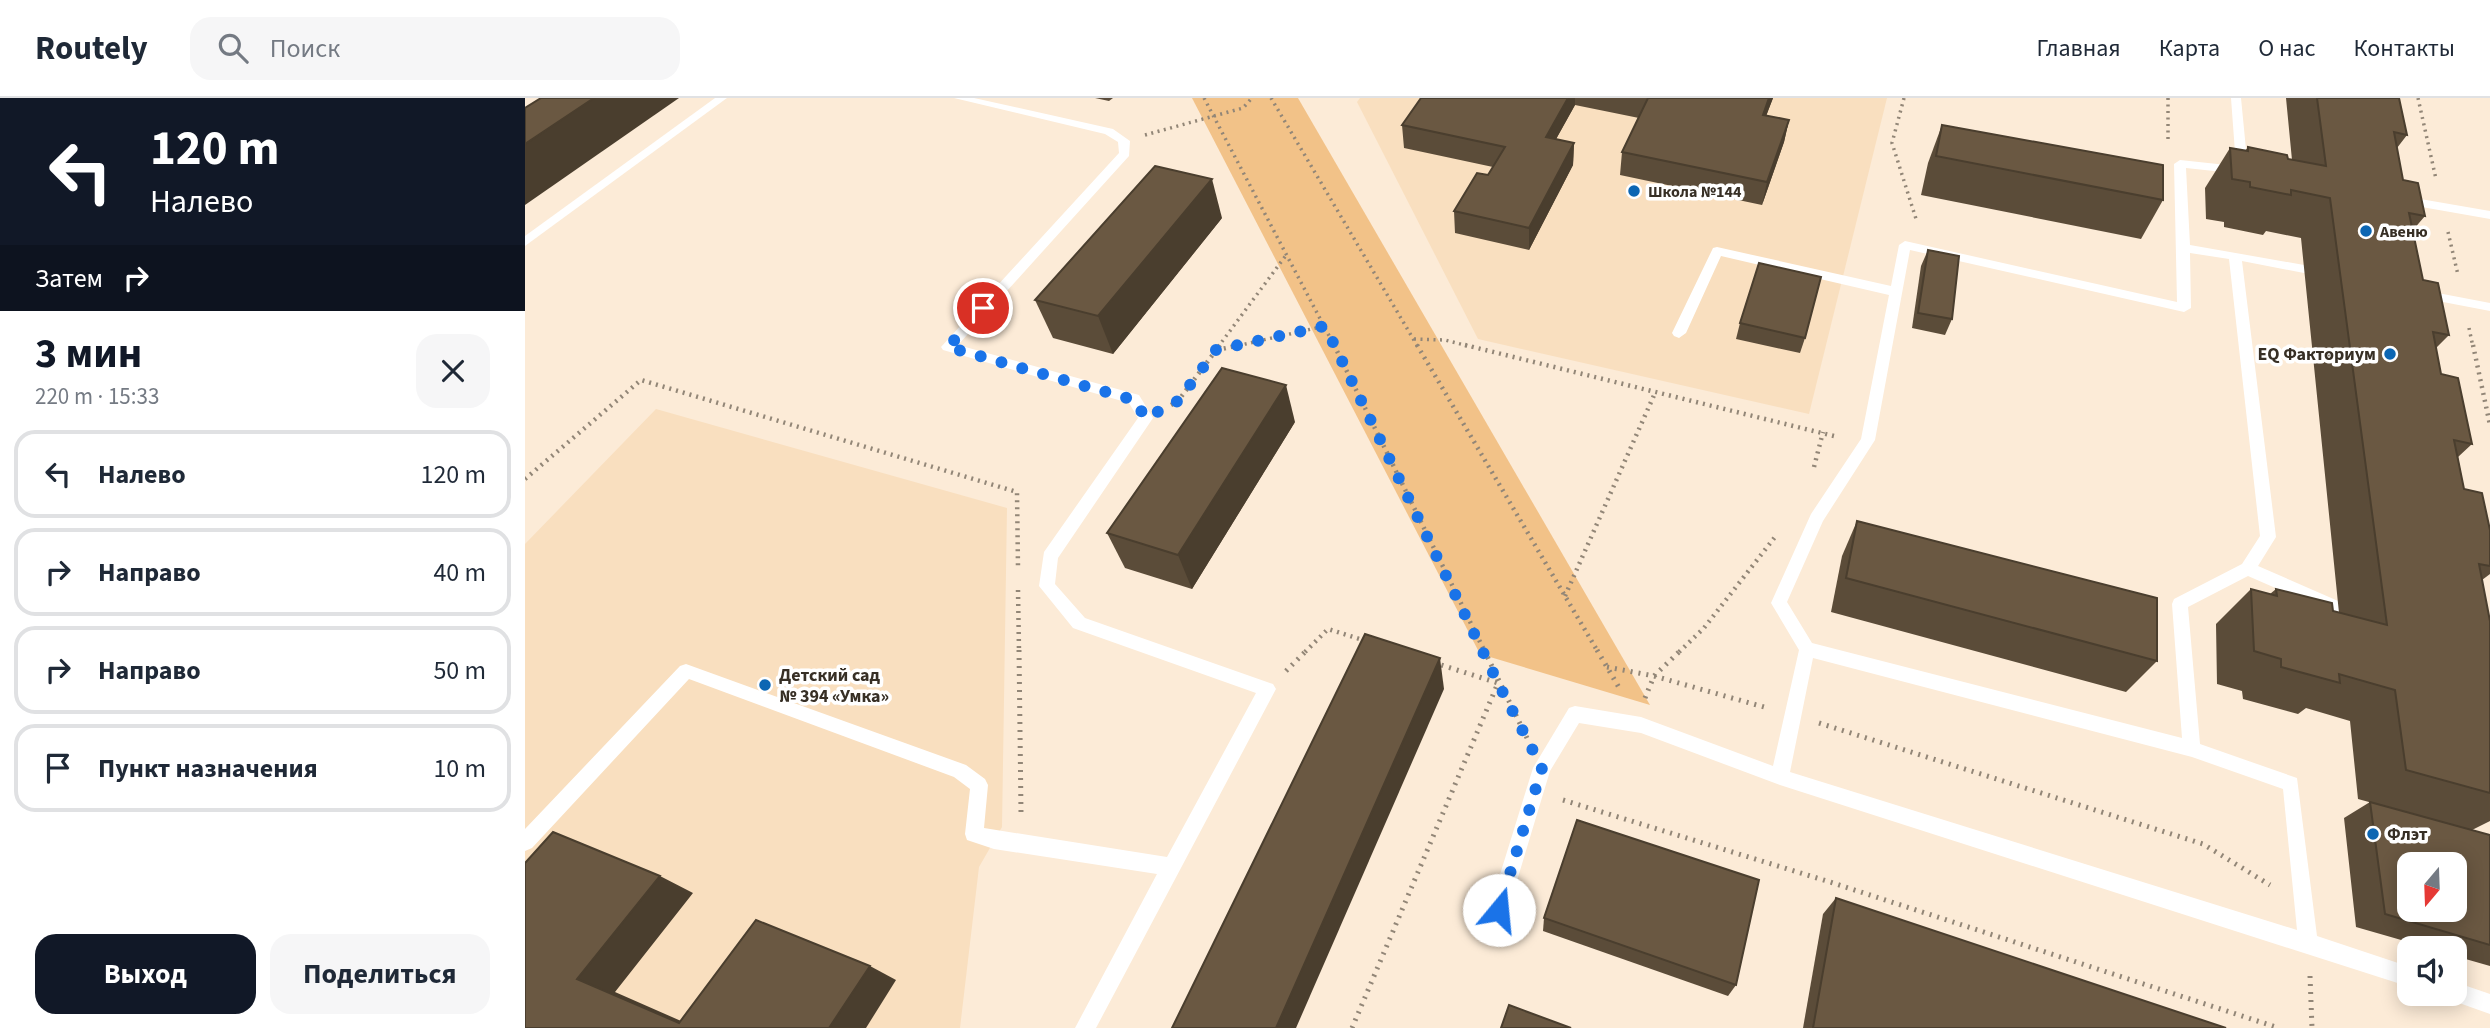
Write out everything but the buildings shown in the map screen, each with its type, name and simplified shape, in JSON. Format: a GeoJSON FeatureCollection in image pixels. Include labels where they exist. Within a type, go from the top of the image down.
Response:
{"type":"FeatureCollection","features":[{"type":"Feature","properties":{"kind":"lane"},"geometry":{"type":"LineString","coordinates":[[525,242],[722,98]]}},
{"type":"Feature","properties":{"kind":"lane"},"geometry":{"type":"LineString","coordinates":[[959,98],[1109,131],[1124,141],[1125,154],[948,347],[1134,400],[1146,418],[1050,557],[1047,586],[1079,623],[1267,689],[1169,867],[1085,1028]]}},
{"type":"Feature","properties":{"kind":"lane"},"geometry":{"type":"LineString","coordinates":[[1780,777],[1807,649],[1779,603],[1817,518],[1868,440],[1905,245],[2184,308],[2180,164],[2248,171],[2236,98]]}},
{"type":"Feature","properties":{"kind":"lane"},"geometry":{"type":"LineString","coordinates":[[2392,197],[2490,215]]}},
{"type":"Feature","properties":{"kind":"lane"},"geometry":{"type":"LineString","coordinates":[[2183,248],[2304,269]]}},
{"type":"Feature","properties":{"kind":"lane"},"geometry":{"type":"LineString","coordinates":[[1679,333],[1717,251],[1896,292]]}},
{"type":"Feature","properties":{"kind":"lane"},"geometry":{"type":"LineString","coordinates":[[2192,749],[2180,604],[2248,569],[2269,537],[2235,256]]}},
{"type":"Feature","properties":{"kind":"lane"},"geometry":{"type":"LineString","coordinates":[[2409,291],[2490,307]]}},
{"type":"Feature","properties":{"kind":"lane"},"geometry":{"type":"LineString","coordinates":[[2248,569],[2339,609]]}},
{"type":"Feature","properties":{"kind":"lane"},"geometry":{"type":"LineString","coordinates":[[1807,649],[2192,749],[2291,784],[2308,943]]}},
{"type":"Feature","properties":{"kind":"lane"},"geometry":{"type":"LineString","coordinates":[[525,842],[686,671],[960,771],[979,785],[974,834],[1022,845],[1169,867]]}},
{"type":"Feature","properties":{"kind":"lane"},"geometry":{"type":"LineString","coordinates":[[1499,910],[1542,768],[1575,714],[1639,722],[1780,777],[2397,973]]}},
{"type":"Feature","properties":{"kind":"lane"},"geometry":{"type":"LineString","coordinates":[[2467,996],[2490,1004]]}},
{"type":"Feature","properties":{"kind":"path"},"geometry":{"type":"LineString","coordinates":[[1204,98],[1325,326],[1542,768]]}},
{"type":"Feature","properties":{"kind":"path"},"geometry":{"type":"LineString","coordinates":[[1124,141],[1243,108],[1252,98]]}},
{"type":"Feature","properties":{"kind":"path"},"geometry":{"type":"LineString","coordinates":[[1271,98],[1639,722]]}},
{"type":"Feature","properties":{"kind":"path"},"geometry":{"type":"LineString","coordinates":[[1903,98],[1892,143],[1926,250]]}},
{"type":"Feature","properties":{"kind":"path"},"geometry":{"type":"LineString","coordinates":[[2418,98],[2490,425]]}},
{"type":"Feature","properties":{"kind":"path"},"geometry":{"type":"LineString","coordinates":[[1146,418],[1178,401],[1287,254]]}},
{"type":"Feature","properties":{"kind":"path"},"geometry":{"type":"LineString","coordinates":[[1216,350],[1325,326]]}},
{"type":"Feature","properties":{"kind":"path"},"geometry":{"type":"LineString","coordinates":[[1413,339],[1445,340],[1823,432],[1865,446]]}},
{"type":"Feature","properties":{"kind":"path"},"geometry":{"type":"LineString","coordinates":[[525,479],[641,380],[1017,492],[1018,573]]}},
{"type":"Feature","properties":{"kind":"path"},"geometry":{"type":"LineString","coordinates":[[1565,596],[1655,393]]}},
{"type":"Feature","properties":{"kind":"path"},"geometry":{"type":"LineString","coordinates":[[1813,470],[1823,432]]}},
{"type":"Feature","properties":{"kind":"path"},"geometry":{"type":"LineString","coordinates":[[1639,722],[1654,676],[1704,628],[1783,527]]}},
{"type":"Feature","properties":{"kind":"path"},"geometry":{"type":"LineString","coordinates":[[1018,587],[1022,845]]}},
{"type":"Feature","properties":{"kind":"path"},"geometry":{"type":"LineString","coordinates":[[1267,689],[1328,629],[1367,642]]}},
{"type":"Feature","properties":{"kind":"path"},"geometry":{"type":"LineString","coordinates":[[1433,662],[1498,683]]}},
{"type":"Feature","properties":{"kind":"path"},"geometry":{"type":"LineString","coordinates":[[1607,667],[1654,676],[1793,715],[2203,844],[2304,906]]}},
{"type":"Feature","properties":{"kind":"path"},"geometry":{"type":"LineString","coordinates":[[1352,1028],[1498,683]]}},
{"type":"Feature","properties":{"kind":"path"},"geometry":{"type":"LineString","coordinates":[[1536,792],[1830,883],[2279,1028]]}},
{"type":"Feature","properties":{"kind":"path"},"geometry":{"type":"LineString","coordinates":[[2308,943],[2312,1028]]}},
{"type":"Feature","properties":{"kind":"shaded area"},"geometry":{"type":"Polygon","coordinates":[[[1192,98],[1298,98],[1650,705],[1480,654],[1192,98]]]}},
{"type":"Feature","properties":{"kind":"shaded area","name":"Школа №144"},"geometry":{"type":"Polygon","coordinates":[[[1360,98],[1887,98],[1809,414],[1478,339],[1357,102],[1360,98]]]}},
{"type":"Feature","properties":{"kind":"shaded area","name":"Детский сад № 394 «Умка»"},"geometry":{"type":"Polygon","coordinates":[[[656,409],[1007,508],[1002,827],[979,867],[960,1028],[525,1028],[525,544],[656,409]]]}},
{"type":"Feature","properties":{"kind":"place","name":"Школа №144"},"geometry":{"type":"Point","coordinates":[1634,191]}},
{"type":"Feature","properties":{"kind":"place","name":"Авеню"},"geometry":{"type":"Point","coordinates":[2366,231]}},
{"type":"Feature","properties":{"kind":"place","name":"EQ Факториум"},"geometry":{"type":"Point","coordinates":[2390,354]}},
{"type":"Feature","properties":{"kind":"place","name":"Детский сад № 394 «Умка»"},"geometry":{"type":"Point","coordinates":[765,685]}},
{"type":"Feature","properties":{"kind":"place","name":"Флэт"},"geometry":{"type":"Point","coordinates":[2373,834]}},
{"type":"Feature","properties":{"kind":"route"},"geometry":{"type":"LineString","coordinates":[[983,308],[948,347],[1134,400],[1146,418],[1178,401],[1216,350],[1325,326],[1542,768],[1499,910]]}}]}
